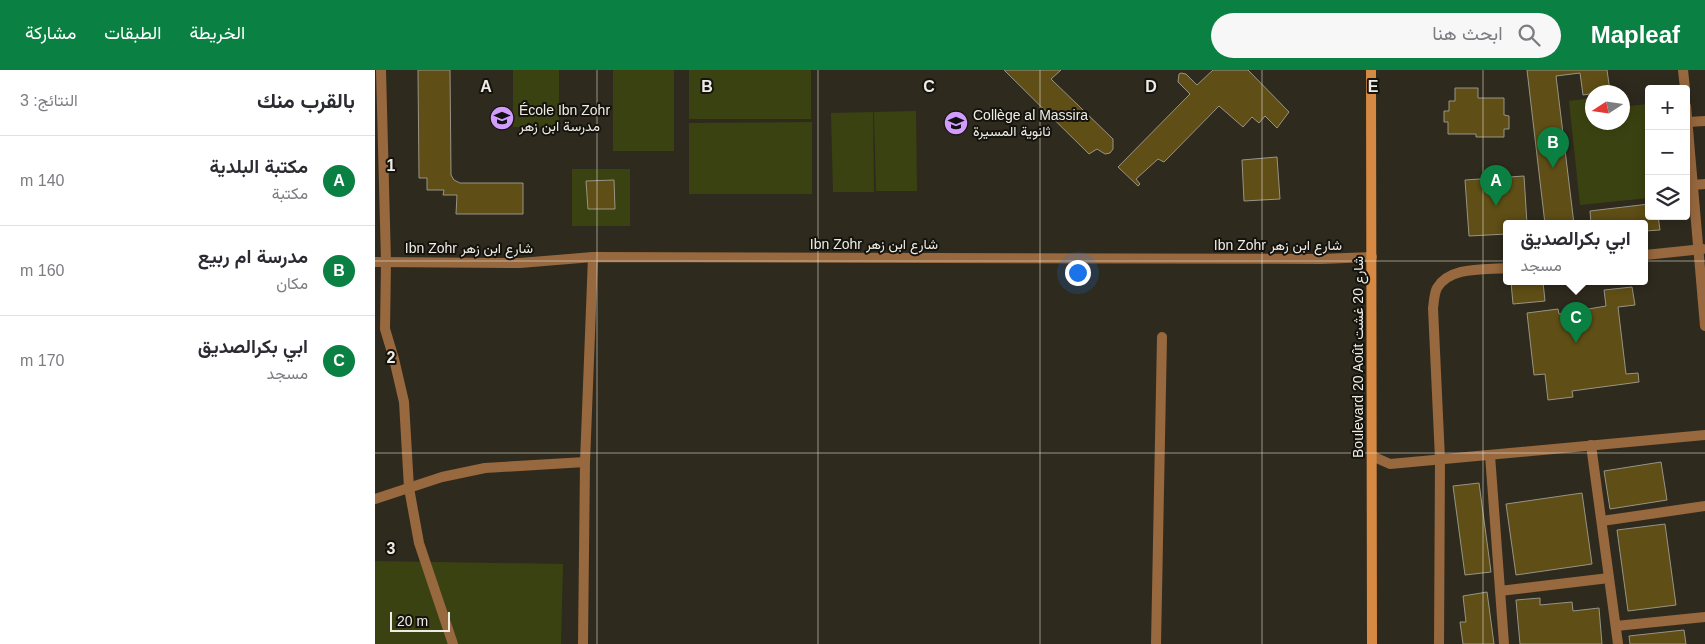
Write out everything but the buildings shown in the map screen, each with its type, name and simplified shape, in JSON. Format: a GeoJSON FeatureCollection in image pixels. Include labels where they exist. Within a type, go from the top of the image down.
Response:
{"type":"FeatureCollection","features":[{"type":"Feature","properties":{"kind":"main road","name":"Boulevard 20 Août شارع 20 غشت"},"geometry":{"type":"LineString","coordinates":[[1371,70],[1372,644]]}},
{"type":"Feature","properties":{"kind":"street"},"geometry":{"type":"LineString","coordinates":[[381,70],[386,262],[385,329],[404,402],[409,488],[419,543],[453,644]]}},
{"type":"Feature","properties":{"kind":"street"},"geometry":{"type":"LineString","coordinates":[[1683,70],[1685,85]]}},
{"type":"Feature","properties":{"kind":"street"},"geometry":{"type":"LineString","coordinates":[[1690,122],[1705,120]]}},
{"type":"Feature","properties":{"kind":"street"},"geometry":{"type":"LineString","coordinates":[[1689,130],[1693,186],[1702,250],[1705,326]]}},
{"type":"Feature","properties":{"kind":"street"},"geometry":{"type":"LineString","coordinates":[[1693,186],[1705,184]]}},
{"type":"Feature","properties":{"kind":"street"},"geometry":{"type":"LineString","coordinates":[[1648,255],[1702,250]]}},
{"type":"Feature","properties":{"kind":"street","name":"Ibn Zohr شارع ابن زهر"},"geometry":{"type":"LineString","coordinates":[[375,262],[520,263],[593,258],[1321,259],[1372,257]]}},
{"type":"Feature","properties":{"kind":"street"},"geometry":{"type":"LineString","coordinates":[[583,644],[585,462],[593,258]]}},
{"type":"Feature","properties":{"kind":"street"},"geometry":{"type":"LineString","coordinates":[[1439,644],[1440,459],[1433,308],[1437,289],[1445,279],[1453,274],[1465,271],[1503,268]]}},
{"type":"Feature","properties":{"kind":"street"},"geometry":{"type":"LineString","coordinates":[[1156,644],[1162,337]]}},
{"type":"Feature","properties":{"kind":"street"},"geometry":{"type":"LineString","coordinates":[[1372,456],[1390,464],[1705,435]]}},
{"type":"Feature","properties":{"kind":"street"},"geometry":{"type":"LineString","coordinates":[[1591,445],[1618,644]]}},
{"type":"Feature","properties":{"kind":"street"},"geometry":{"type":"LineString","coordinates":[[1490,455],[1505,644]]}},
{"type":"Feature","properties":{"kind":"street"},"geometry":{"type":"LineString","coordinates":[[375,499],[442,476],[485,468],[585,462]]}},
{"type":"Feature","properties":{"kind":"street"},"geometry":{"type":"LineString","coordinates":[[1602,522],[1705,506]]}},
{"type":"Feature","properties":{"kind":"street"},"geometry":{"type":"LineString","coordinates":[[1500,591],[1609,578]]}},
{"type":"Feature","properties":{"kind":"street"},"geometry":{"type":"LineString","coordinates":[[1616,626],[1705,617]]}},
{"type":"Feature","properties":{"kind":"green space"},"geometry":{"type":"Polygon","coordinates":[[[513,70],[559,70],[559,127],[513,127],[513,70]]]}},
{"type":"Feature","properties":{"kind":"green space"},"geometry":{"type":"Polygon","coordinates":[[[613,70],[674,70],[674,151],[613,151],[613,70]]]}},
{"type":"Feature","properties":{"kind":"green space"},"geometry":{"type":"Polygon","coordinates":[[[689,70],[811,70],[811,119],[689,119],[689,70]]]}},
{"type":"Feature","properties":{"kind":"green space"},"geometry":{"type":"Polygon","coordinates":[[[1585,99],[1585,130],[1630,130],[1630,106],[1645,104],[1645,198],[1580,205],[1569,101],[1585,99]]]}},
{"type":"Feature","properties":{"kind":"green space"},"geometry":{"type":"Polygon","coordinates":[[[916,111],[917,191],[876,191],[874,112],[916,111]]]}},
{"type":"Feature","properties":{"kind":"green space"},"geometry":{"type":"Polygon","coordinates":[[[873,112],[874,192],[833,192],[831,113],[873,112]]]}},
{"type":"Feature","properties":{"kind":"green space"},"geometry":{"type":"Polygon","coordinates":[[[812,122],[812,194],[689,194],[689,123],[812,122]]]}},
{"type":"Feature","properties":{"kind":"green space"},"geometry":{"type":"Polygon","coordinates":[[[572,169],[630,169],[630,226],[572,226],[572,169]]]}},
{"type":"Feature","properties":{"kind":"green space"},"geometry":{"type":"Polygon","coordinates":[[[375,561],[563,564],[561,644],[375,644],[375,561]]]}},
{"type":"Feature","properties":{"kind":"place","name":"École Ibn Zohr مدرسة ابن زهر"},"geometry":{"type":"Point","coordinates":[502,118]}},
{"type":"Feature","properties":{"kind":"place","name":"Collège al Massira ثانوية المسيرة"},"geometry":{"type":"Point","coordinates":[956,123]}},
{"type":"Feature","properties":{"kind":"place","name":"مدرسة ام ربيع"},"geometry":{"type":"Point","coordinates":[1553,168]}},
{"type":"Feature","properties":{"kind":"place","name":"مكتبة البلدية"},"geometry":{"type":"Point","coordinates":[1496,206]}},
{"type":"Feature","properties":{"kind":"place","name":"ابي بكرالصديق"},"geometry":{"type":"Point","coordinates":[1576,343]}}]}
